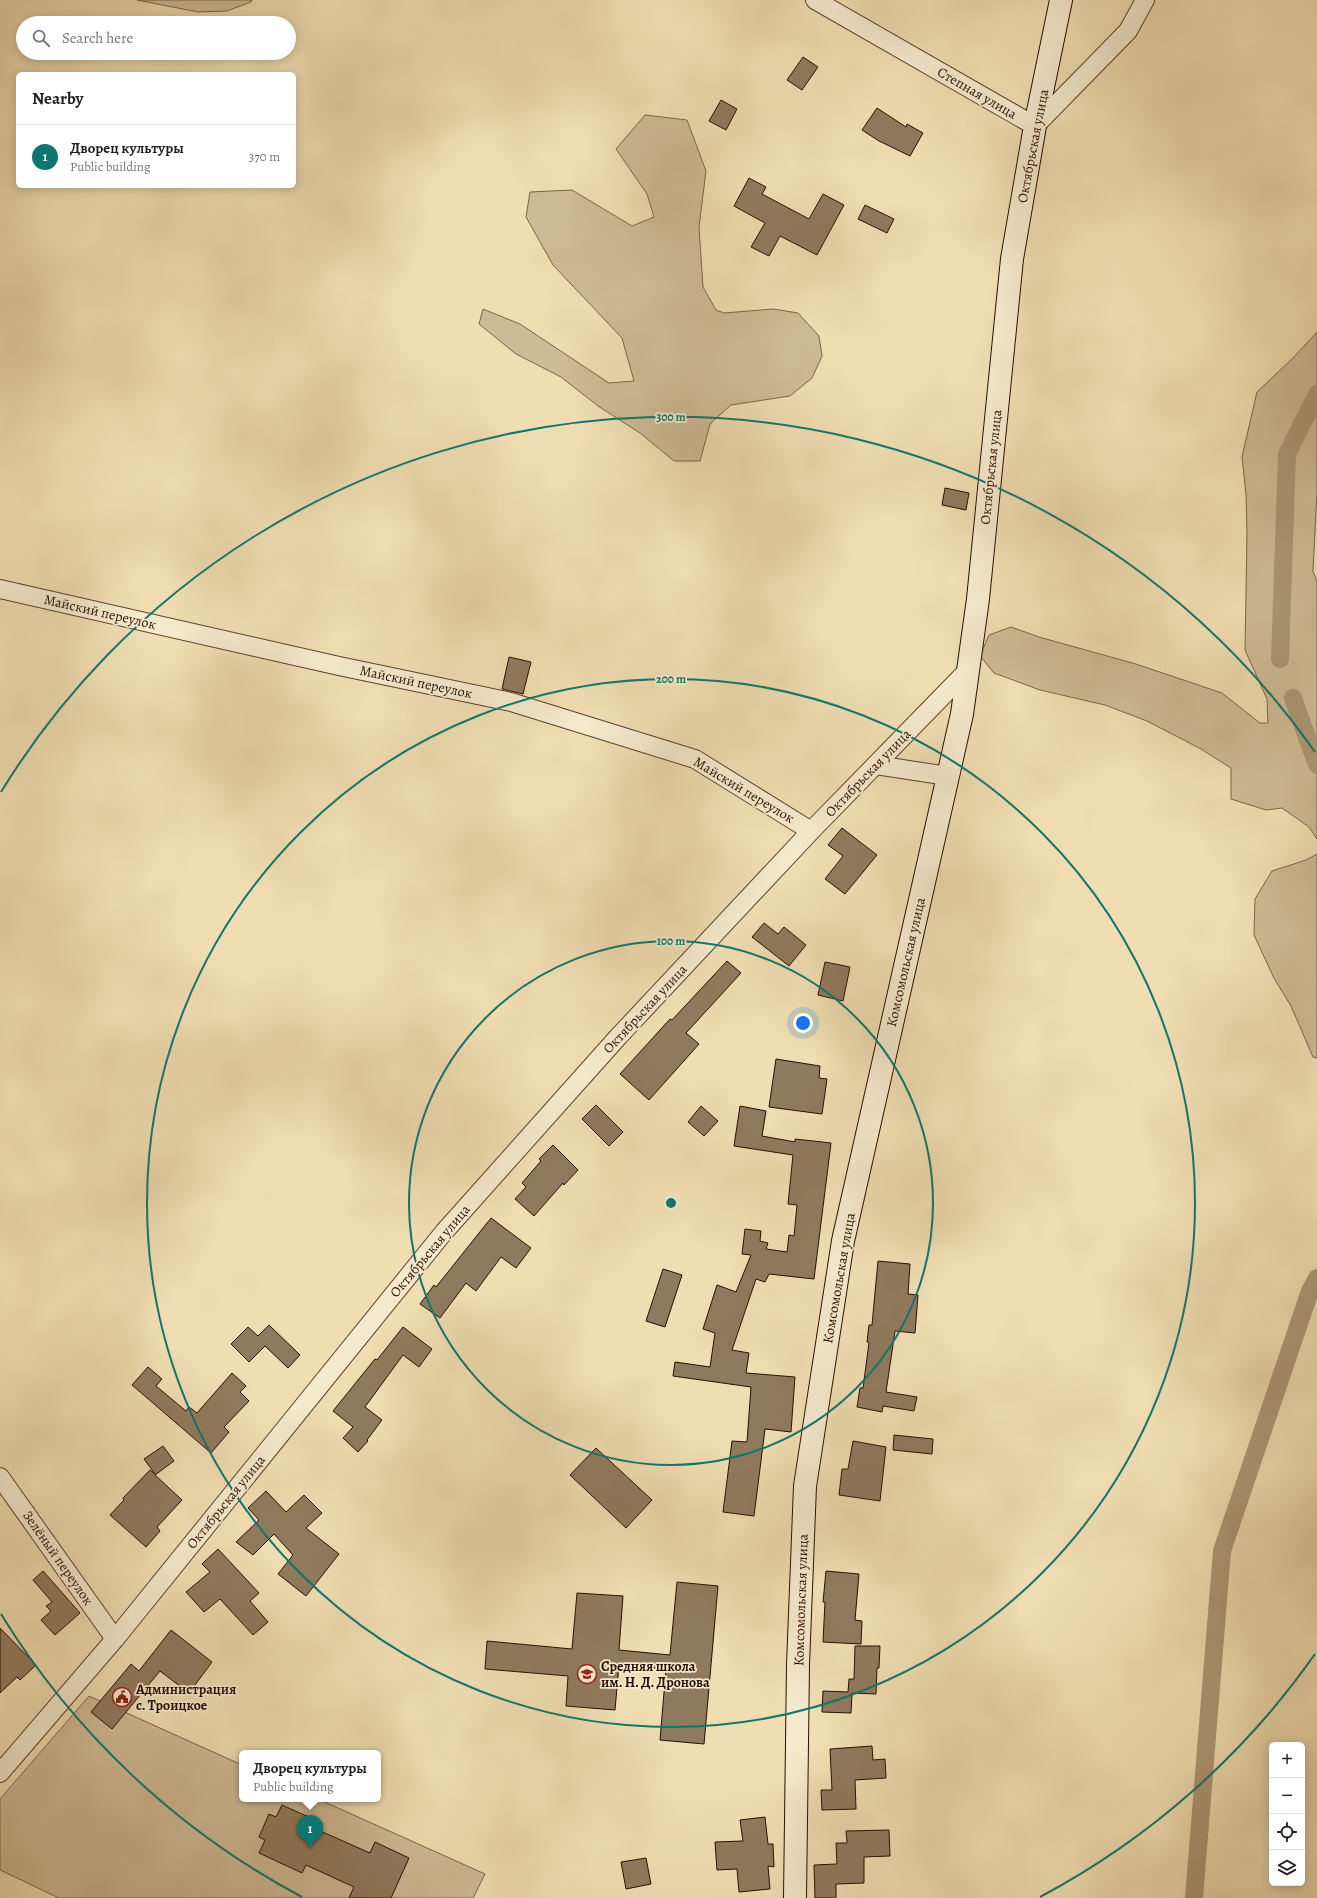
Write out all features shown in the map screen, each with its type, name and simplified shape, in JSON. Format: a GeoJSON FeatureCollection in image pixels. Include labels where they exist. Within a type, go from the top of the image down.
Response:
{"type":"FeatureCollection","features":[{"type":"Feature","properties":{"kind":"street","name":"Степная улица"},"geometry":{"type":"LineString","coordinates":[[815,0],[1035,126]]}},
{"type":"Feature","properties":{"kind":"street","name":"Октябрьская улица"},"geometry":{"type":"LineString","coordinates":[[0,1773],[115,1639],[444,1232],[618,1037],[811,831],[968,670],[978,599],[1012,259],[1035,126],[1061,0]]}},
{"type":"Feature","properties":{"kind":"street"},"geometry":{"type":"LineString","coordinates":[[1035,126],[1128,31],[1145,0]]}},
{"type":"Feature","properties":{"kind":"street","name":"Майский переулок"},"geometry":{"type":"LineString","coordinates":[[0,589],[339,666],[511,702],[695,759],[811,831]]}},
{"type":"Feature","properties":{"kind":"street","name":"Комсомольская улица"},"geometry":{"type":"LineString","coordinates":[[795,1898],[798,1665],[805,1486],[843,1241],[962,714],[968,670]]}},
{"type":"Feature","properties":{"kind":"street"},"geometry":{"type":"LineString","coordinates":[[876,765],[948,776]]}},
{"type":"Feature","properties":{"kind":"street","name":"Зелёный переулок"},"geometry":{"type":"LineString","coordinates":[[0,1477],[115,1639]]}},
{"type":"Feature","properties":{"kind":"shaded area"},"geometry":{"type":"Polygon","coordinates":[[[137,0],[252,0],[251,2],[227,11],[198,12],[137,0]]]}},
{"type":"Feature","properties":{"kind":"shaded area"},"geometry":{"type":"Polygon","coordinates":[[[645,115],[687,120],[706,171],[699,227],[703,287],[716,310],[724,313],[773,309],[798,313],[819,336],[822,356],[812,378],[790,396],[731,405],[710,424],[700,461],[674,461],[640,433],[598,406],[561,377],[516,354],[479,324],[483,309],[520,324],[609,383],[634,381],[622,338],[553,265],[526,217],[530,192],[572,190],[632,226],[654,217],[647,194],[616,149],[645,115]]]}},
{"type":"Feature","properties":{"kind":"shaded area"},"geometry":{"type":"Polygon","coordinates":[[[1317,332],[1317,491],[1313,571],[1317,582],[1317,839],[1309,827],[1282,808],[1266,810],[1231,799],[1231,768],[1201,749],[1147,721],[1105,705],[1040,690],[994,673],[980,656],[989,635],[1011,627],[1039,637],[1136,664],[1222,693],[1260,723],[1268,723],[1267,699],[1245,650],[1247,532],[1246,494],[1242,457],[1257,392],[1293,358],[1317,332]]]}},
{"type":"Feature","properties":{"kind":"shaded area"},"geometry":{"type":"Polygon","coordinates":[[[1317,854],[1317,1058],[1313,1057],[1291,1006],[1274,978],[1254,935],[1255,899],[1272,871],[1306,860],[1317,854]]]}},
{"type":"Feature","properties":{"kind":"shaded area"},"geometry":{"type":"Polygon","coordinates":[[[89,1696],[239,1764],[239,1802],[325,1802],[485,1874],[473,1898],[59,1898],[0,1870],[0,1799],[89,1696]]]}},
{"type":"Feature","properties":{"kind":"building"},"geometry":{"type":"Polygon","coordinates":[[[803,57],[818,67],[802,90],[787,80],[803,57]]]}},
{"type":"Feature","properties":{"kind":"building"},"geometry":{"type":"Polygon","coordinates":[[[721,100],[737,109],[726,130],[709,121],[721,100]]]}},
{"type":"Feature","properties":{"kind":"building"},"geometry":{"type":"Polygon","coordinates":[[[877,108],[906,127],[907,124],[923,133],[910,156],[879,141],[862,130],[877,108]]]}},
{"type":"Feature","properties":{"kind":"building"},"geometry":{"type":"Polygon","coordinates":[[[749,178],[766,187],[762,194],[809,219],[823,194],[844,205],[817,255],[780,236],[769,256],[751,247],[765,223],[734,206],[749,178]]]}},
{"type":"Feature","properties":{"kind":"building"},"geometry":{"type":"Polygon","coordinates":[[[865,205],[894,219],[887,233],[858,219],[865,205]]]}},
{"type":"Feature","properties":{"kind":"building"},"geometry":{"type":"Polygon","coordinates":[[[945,488],[969,493],[966,510],[942,505],[945,488]]]}},
{"type":"Feature","properties":{"kind":"building"},"geometry":{"type":"Polygon","coordinates":[[[509,657],[531,662],[523,694],[502,689],[509,657]]]}},
{"type":"Feature","properties":{"kind":"building"},"geometry":{"type":"Polygon","coordinates":[[[842,828],[877,855],[845,894],[825,879],[843,856],[828,845],[842,828]]]}},
{"type":"Feature","properties":{"kind":"building"},"geometry":{"type":"Polygon","coordinates":[[[764,923],[778,934],[784,927],[806,945],[789,966],[752,937],[764,923]]]}},
{"type":"Feature","properties":{"kind":"building"},"geometry":{"type":"Polygon","coordinates":[[[727,961],[741,973],[686,1033],[699,1044],[649,1100],[620,1074],[670,1019],[672,1020],[727,961]]]}},
{"type":"Feature","properties":{"kind":"building"},"geometry":{"type":"Polygon","coordinates":[[[825,962],[850,967],[843,1001],[818,995],[825,962]]]}},
{"type":"Feature","properties":{"kind":"building"},"geometry":{"type":"Polygon","coordinates":[[[776,1059],[820,1066],[819,1078],[827,1079],[822,1114],[769,1107],[776,1059]]]}},
{"type":"Feature","properties":{"kind":"building"},"geometry":{"type":"Polygon","coordinates":[[[596,1105],[623,1132],[609,1146],[582,1119],[596,1105]]]}},
{"type":"Feature","properties":{"kind":"building"},"geometry":{"type":"Polygon","coordinates":[[[701,1106],[718,1121],[704,1136],[688,1122],[701,1106]]]}},
{"type":"Feature","properties":{"kind":"building"},"geometry":{"type":"Polygon","coordinates":[[[740,1106],[766,1111],[762,1136],[795,1142],[795,1139],[831,1143],[814,1279],[769,1274],[765,1282],[756,1279],[732,1350],[749,1353],[746,1373],[795,1377],[791,1432],[765,1429],[754,1516],[723,1512],[732,1441],[747,1442],[751,1387],[673,1376],[675,1362],[710,1367],[715,1333],[703,1329],[717,1285],[736,1292],[751,1255],[742,1254],[745,1229],[761,1231],[760,1241],[768,1243],[766,1249],[787,1252],[789,1235],[794,1236],[797,1205],[788,1204],[793,1155],[734,1146],[740,1106]]]}},
{"type":"Feature","properties":{"kind":"building"},"geometry":{"type":"Polygon","coordinates":[[[553,1145],[578,1170],[564,1185],[563,1183],[534,1216],[515,1199],[526,1187],[522,1183],[541,1161],[539,1159],[553,1145]]]}},
{"type":"Feature","properties":{"kind":"building"},"geometry":{"type":"Polygon","coordinates":[[[491,1218],[531,1248],[516,1268],[501,1257],[476,1291],[466,1283],[440,1318],[420,1304],[434,1285],[436,1287],[491,1218]]]}},
{"type":"Feature","properties":{"kind":"building"},"geometry":{"type":"Polygon","coordinates":[[[878,1261],[910,1264],[908,1294],[918,1295],[915,1333],[895,1331],[886,1392],[917,1397],[914,1411],[883,1406],[882,1412],[857,1407],[860,1388],[863,1388],[869,1343],[867,1342],[869,1325],[872,1325],[878,1261]]]}},
{"type":"Feature","properties":{"kind":"building"},"geometry":{"type":"Polygon","coordinates":[[[663,1269],[682,1275],[665,1327],[646,1321],[663,1269]]]}},
{"type":"Feature","properties":{"kind":"building"},"geometry":{"type":"Polygon","coordinates":[[[269,1325],[300,1355],[288,1368],[265,1346],[249,1362],[231,1344],[248,1327],[258,1336],[269,1325]]]}},
{"type":"Feature","properties":{"kind":"building"},"geometry":{"type":"Polygon","coordinates":[[[403,1327],[432,1349],[419,1367],[403,1355],[365,1407],[382,1420],[367,1440],[368,1441],[358,1452],[343,1438],[353,1427],[333,1411],[403,1327]]]}},
{"type":"Feature","properties":{"kind":"building"},"geometry":{"type":"Polygon","coordinates":[[[148,1367],[162,1379],[156,1386],[186,1411],[189,1407],[197,1413],[232,1373],[246,1386],[240,1392],[249,1401],[224,1427],[229,1432],[211,1453],[132,1385],[148,1367]]]}},
{"type":"Feature","properties":{"kind":"building"},"geometry":{"type":"Polygon","coordinates":[[[894,1435],[933,1439],[932,1454],[893,1450],[894,1435]]]}},
{"type":"Feature","properties":{"kind":"building"},"geometry":{"type":"Polygon","coordinates":[[[853,1441],[886,1447],[880,1501],[839,1495],[842,1469],[848,1469],[853,1441]]]}},
{"type":"Feature","properties":{"kind":"building"},"geometry":{"type":"Polygon","coordinates":[[[163,1446],[174,1461],[155,1475],[182,1500],[157,1527],[160,1531],[146,1547],[110,1515],[124,1500],[123,1498],[150,1470],[155,1474],[144,1459],[163,1446]]]}},
{"type":"Feature","properties":{"kind":"building"},"geometry":{"type":"Polygon","coordinates":[[[596,1448],[652,1500],[626,1528],[570,1475],[596,1448]]]}},
{"type":"Feature","properties":{"kind":"building"},"geometry":{"type":"Polygon","coordinates":[[[266,1491],[286,1512],[304,1495],[322,1513],[306,1528],[339,1554],[306,1596],[278,1574],[293,1555],[274,1534],[253,1555],[236,1542],[259,1520],[248,1508],[266,1491]]]}},
{"type":"Feature","properties":{"kind":"building"},"geometry":{"type":"Polygon","coordinates":[[[218,1549],[259,1593],[250,1601],[268,1622],[253,1635],[220,1599],[204,1612],[186,1592],[210,1572],[202,1564],[218,1549]]]}},
{"type":"Feature","properties":{"kind":"building"},"geometry":{"type":"Polygon","coordinates":[[[43,1571],[80,1613],[55,1635],[41,1620],[51,1611],[46,1606],[52,1602],[33,1580],[43,1571]]]}},
{"type":"Feature","properties":{"kind":"building"},"geometry":{"type":"Polygon","coordinates":[[[826,1571],[859,1574],[855,1620],[862,1621],[861,1644],[823,1642],[825,1602],[823,1602],[826,1571]]]}},
{"type":"Feature","properties":{"kind":"building"},"geometry":{"type":"Polygon","coordinates":[[[677,1582],[718,1586],[704,1744],[660,1740],[666,1669],[619,1665],[615,1710],[566,1706],[568,1676],[485,1669],[487,1641],[572,1649],[577,1593],[623,1596],[619,1650],[670,1655],[677,1582]]]}},
{"type":"Feature","properties":{"kind":"building"},"geometry":{"type":"Polygon","coordinates":[[[0,1628],[36,1665],[20,1680],[17,1677],[0,1693],[0,1628]]]}},
{"type":"Feature","properties":{"kind":"building"},"geometry":{"type":"Polygon","coordinates":[[[171,1630],[212,1662],[189,1693],[160,1671],[112,1729],[91,1712],[131,1664],[139,1671],[171,1630]]]}},
{"type":"Feature","properties":{"kind":"building"},"geometry":{"type":"Polygon","coordinates":[[[855,1646],[880,1646],[876,1694],[852,1693],[851,1713],[822,1712],[823,1691],[848,1692],[849,1679],[854,1679],[855,1646]]]}},
{"type":"Feature","properties":{"kind":"building"},"geometry":{"type":"Polygon","coordinates":[[[872,1746],[873,1760],[885,1759],[886,1778],[855,1780],[856,1809],[822,1810],[821,1790],[832,1790],[830,1749],[872,1746]]]}},
{"type":"Feature","properties":{"kind":"building"},"geometry":{"type":"Polygon","coordinates":[[[282,1805],[322,1823],[318,1830],[370,1853],[375,1842],[409,1858],[391,1898],[349,1898],[354,1887],[306,1865],[302,1873],[259,1853],[265,1840],[259,1837],[269,1814],[276,1817],[282,1805]]]}},
{"type":"Feature","properties":{"kind":"building"},"geometry":{"type":"Polygon","coordinates":[[[765,1817],[768,1844],[773,1844],[774,1867],[768,1866],[770,1889],[739,1892],[737,1869],[717,1870],[715,1842],[743,1841],[740,1820],[765,1817]]]}},
{"type":"Feature","properties":{"kind":"building"},"geometry":{"type":"Polygon","coordinates":[[[889,1830],[890,1856],[864,1857],[864,1883],[836,1884],[836,1898],[815,1898],[814,1865],[837,1864],[836,1843],[847,1843],[846,1831],[889,1830]]]}},
{"type":"Feature","properties":{"kind":"building"},"geometry":{"type":"Polygon","coordinates":[[[646,1858],[651,1884],[626,1889],[621,1862],[646,1858]]]}},
{"type":"Feature","properties":{"kind":"waterway"},"geometry":{"type":"LineString","coordinates":[[1280,659],[1287,454],[1317,394]]}},
{"type":"Feature","properties":{"kind":"waterway"},"geometry":{"type":"LineString","coordinates":[[1293,698],[1317,765]]}},
{"type":"Feature","properties":{"kind":"waterway"},"geometry":{"type":"LineString","coordinates":[[1194,1898],[1222,1551],[1310,1291],[1317,1278]]}},
{"type":"Feature","properties":{"kind":"place","name":"Средняя школа им. Н. Д. Дронова"},"geometry":{"type":"Point","coordinates":[587,1674]}},
{"type":"Feature","properties":{"kind":"place","name":"Администрация с. Троицкое"},"geometry":{"type":"Point","coordinates":[122,1697]}},
{"type":"Feature","properties":{"kind":"place","name":"Дворец культуры"},"geometry":{"type":"Point","coordinates":[310,1848]}}]}
